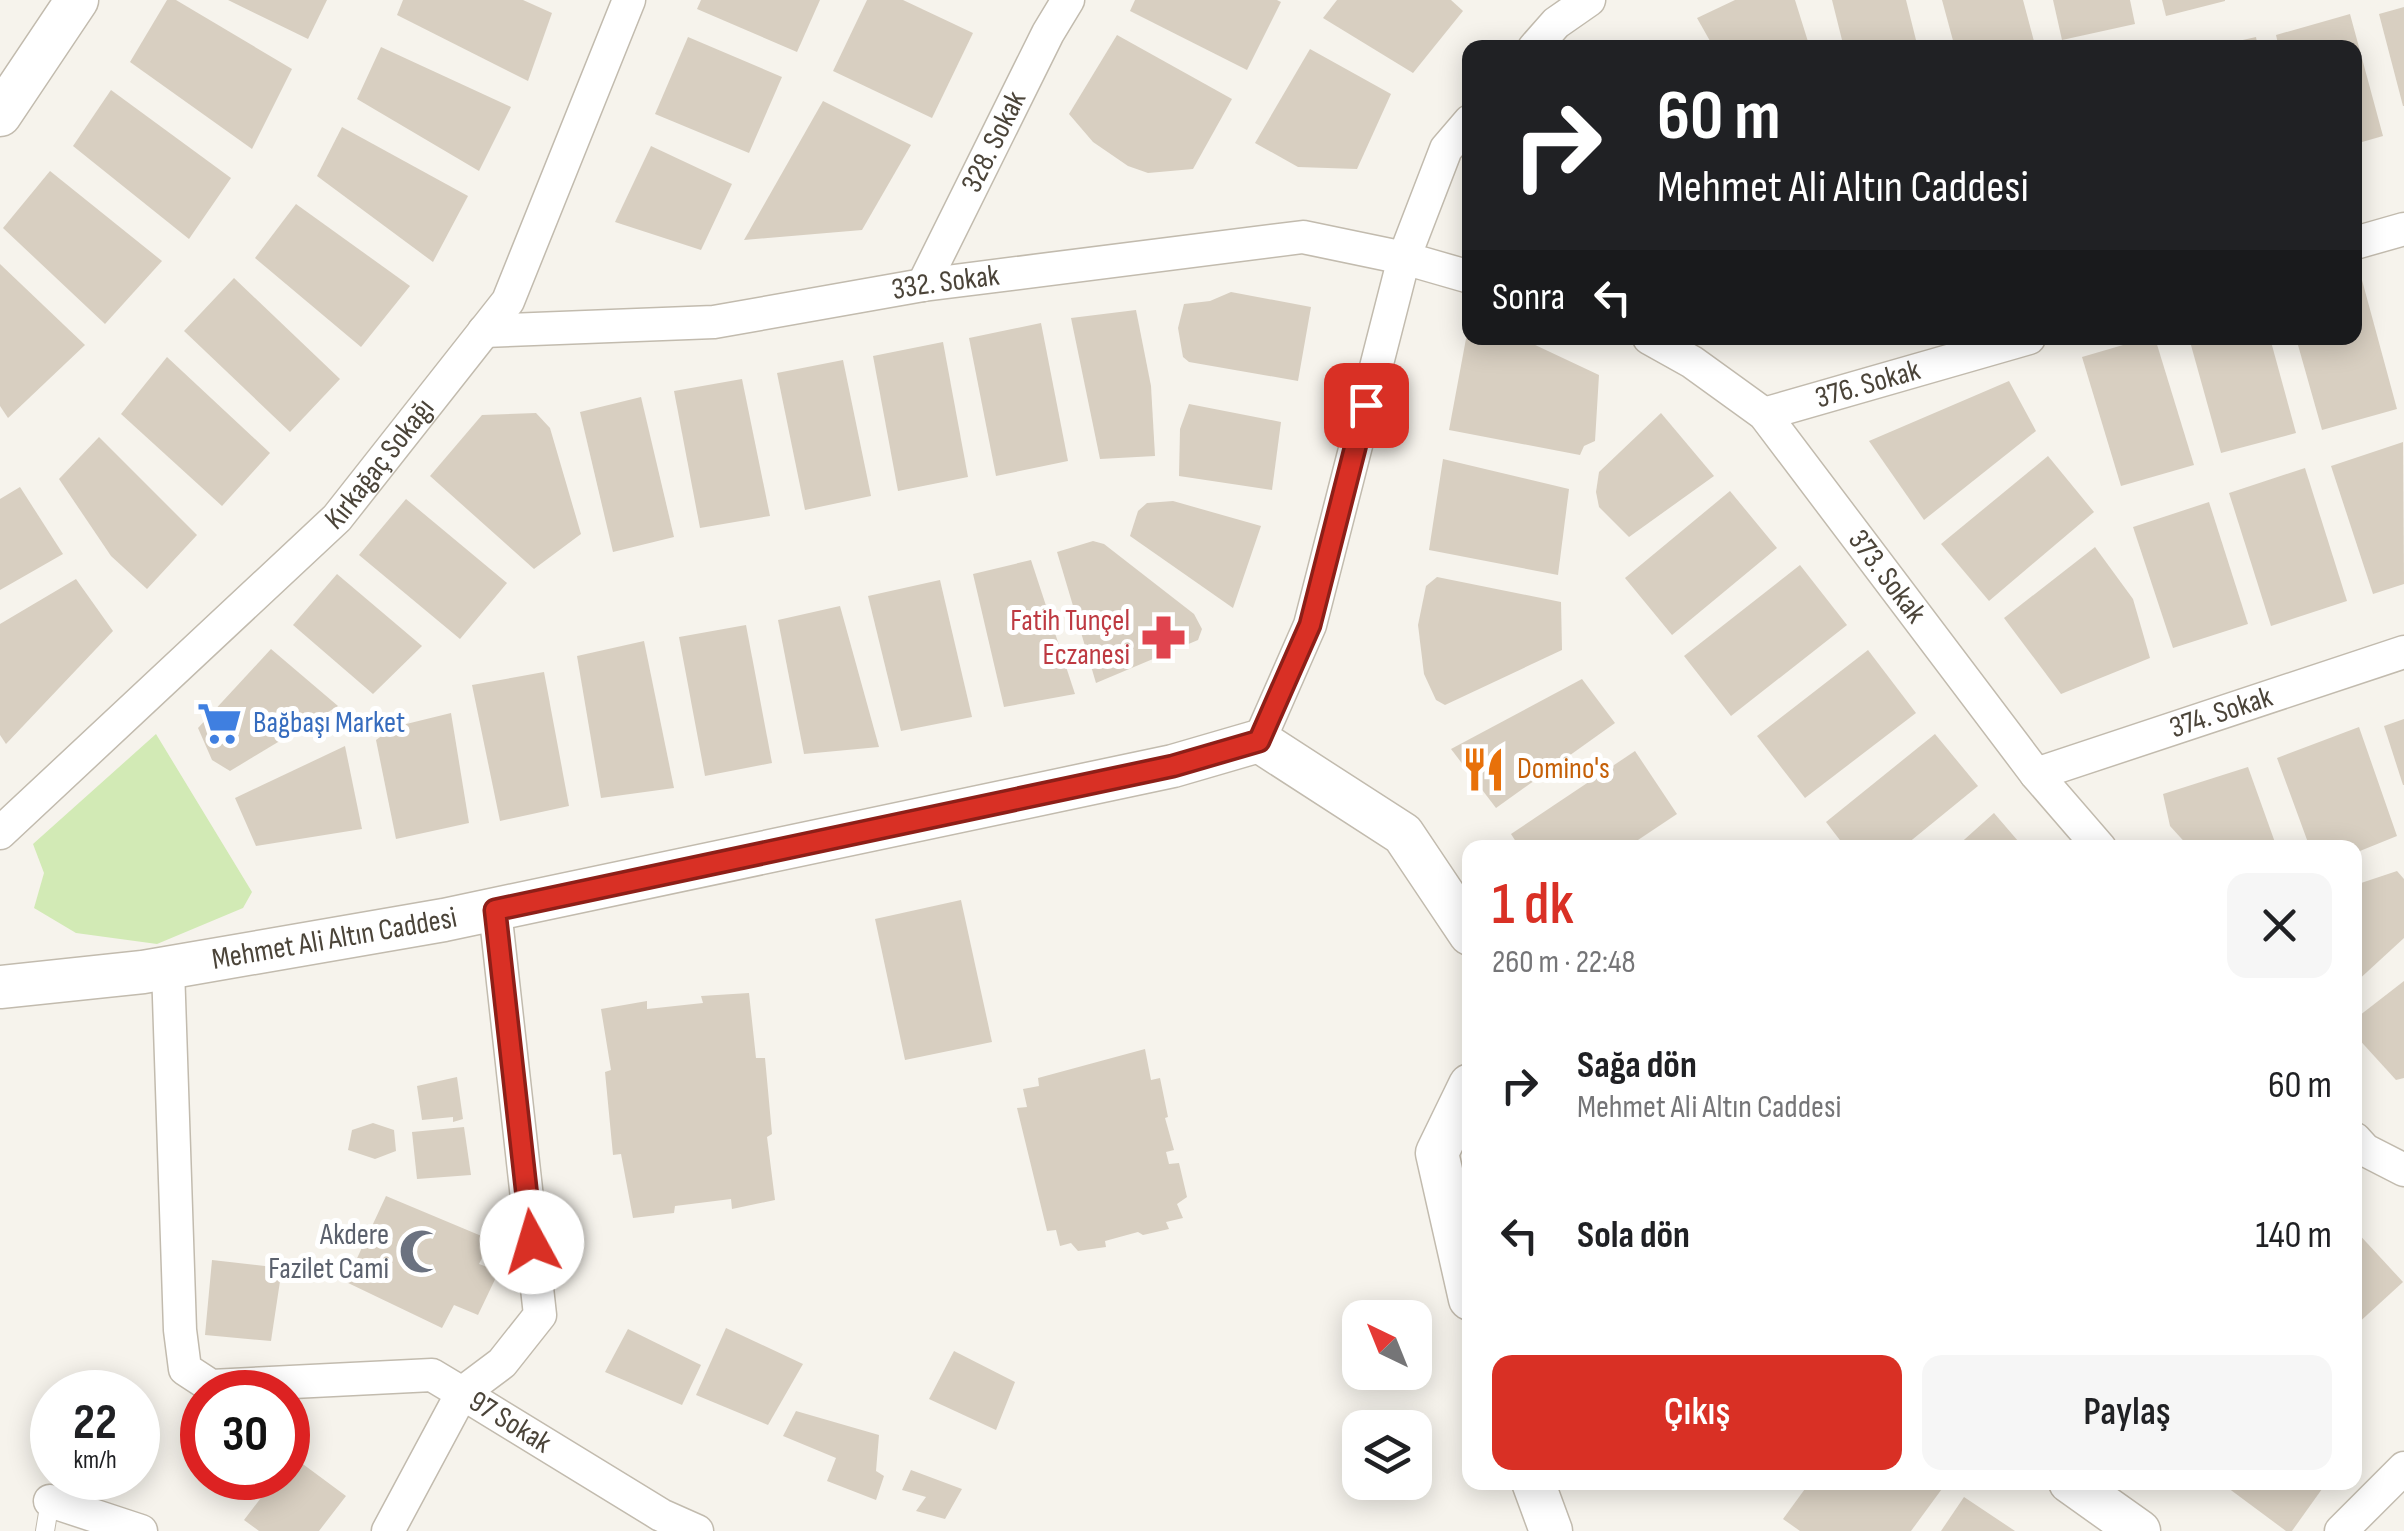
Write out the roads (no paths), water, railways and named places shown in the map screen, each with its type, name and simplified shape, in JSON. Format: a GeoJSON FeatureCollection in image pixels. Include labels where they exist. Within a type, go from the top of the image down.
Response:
{"type":"FeatureCollection","features":[{"type":"Feature","properties":{"kind":"street"},"geometry":{"type":"LineString","coordinates":[[0,115],[78,0]]}},
{"type":"Feature","properties":{"kind":"street","name":"Kırkağaç Sokağı"},"geometry":{"type":"LineString","coordinates":[[0,833],[337,518],[508,301],[629,0]]}},
{"type":"Feature","properties":{"kind":"street","name":"328. Sokak"},"geometry":{"type":"LineString","coordinates":[[924,285],[1068,0]]}},
{"type":"Feature","properties":{"kind":"street"},"geometry":{"type":"LineString","coordinates":[[1541,40],[1556,23],[1589,0]]}},
{"type":"Feature","properties":{"kind":"street"},"geometry":{"type":"LineString","coordinates":[[1462,130],[1446,149],[1404,258],[1310,625],[1259,741],[1403,834],[1462,922]]}},
{"type":"Feature","properties":{"kind":"street"},"geometry":{"type":"LineString","coordinates":[[2362,241],[2404,229]]}},
{"type":"Feature","properties":{"kind":"street","name":"332. Sokak"},"geometry":{"type":"LineString","coordinates":[[484,331],[714,322],[924,285],[1303,238],[1404,258]]}},
{"type":"Feature","properties":{"kind":"street"},"geometry":{"type":"LineString","coordinates":[[1404,258],[1462,274]]}},
{"type":"Feature","properties":{"kind":"street","name":"373. Sokak"},"geometry":{"type":"LineString","coordinates":[[1661,345],[1692,362],[1764,414],[2036,774],[2093,840]]}},
{"type":"Feature","properties":{"kind":"street","name":"376. Sokak"},"geometry":{"type":"LineString","coordinates":[[1764,414],[2005,345]]}},
{"type":"Feature","properties":{"kind":"street","name":"374. Sokak"},"geometry":{"type":"LineString","coordinates":[[2036,774],[2404,652]]}},
{"type":"Feature","properties":{"kind":"street","name":"Mehmet Ali Altın Caddesi"},"geometry":{"type":"LineString","coordinates":[[0,987],[168,968],[495,910],[1173,766],[1259,741]]}},
{"type":"Feature","properties":{"kind":"street","name":"97 Sokak"},"geometry":{"type":"LineString","coordinates":[[495,910],[540,1315],[502,1364],[462,1393],[661,1515],[698,1531]]}},
{"type":"Feature","properties":{"kind":"street"},"geometry":{"type":"LineString","coordinates":[[168,968],[180,1330],[185,1369],[211,1386],[432,1375],[462,1393],[388,1531]]}},
{"type":"Feature","properties":{"kind":"street"},"geometry":{"type":"LineString","coordinates":[[1462,1101],[1437,1153],[1462,1263]]}},
{"type":"Feature","properties":{"kind":"street"},"geometry":{"type":"LineString","coordinates":[[2362,1146],[2404,1170]]}},
{"type":"Feature","properties":{"kind":"street"},"geometry":{"type":"LineString","coordinates":[[2341,1531],[2404,1468]]}},
{"type":"Feature","properties":{"kind":"street"},"geometry":{"type":"LineString","coordinates":[[1536,1490],[1550,1531]]}},
{"type":"Feature","properties":{"kind":"street"},"geometry":{"type":"LineString","coordinates":[[2081,1490],[2139,1531]]}},
{"type":"Feature","properties":{"kind":"street"},"geometry":{"type":"LineString","coordinates":[[48,1516],[142,1531]]}},
{"type":"Feature","properties":{"kind":"place","name":"Fatih Tunçel Eczanesi"},"geometry":{"type":"Point","coordinates":[1163,638]}},
{"type":"Feature","properties":{"kind":"place","name":"Bağbaşı Market"},"geometry":{"type":"Point","coordinates":[220,723]}},
{"type":"Feature","properties":{"kind":"place","name":"Domino's"},"geometry":{"type":"Point","coordinates":[1484,769]}},
{"type":"Feature","properties":{"kind":"place","name":"Akdere Fazilet Cami"},"geometry":{"type":"Point","coordinates":[422,1252]}}]}
